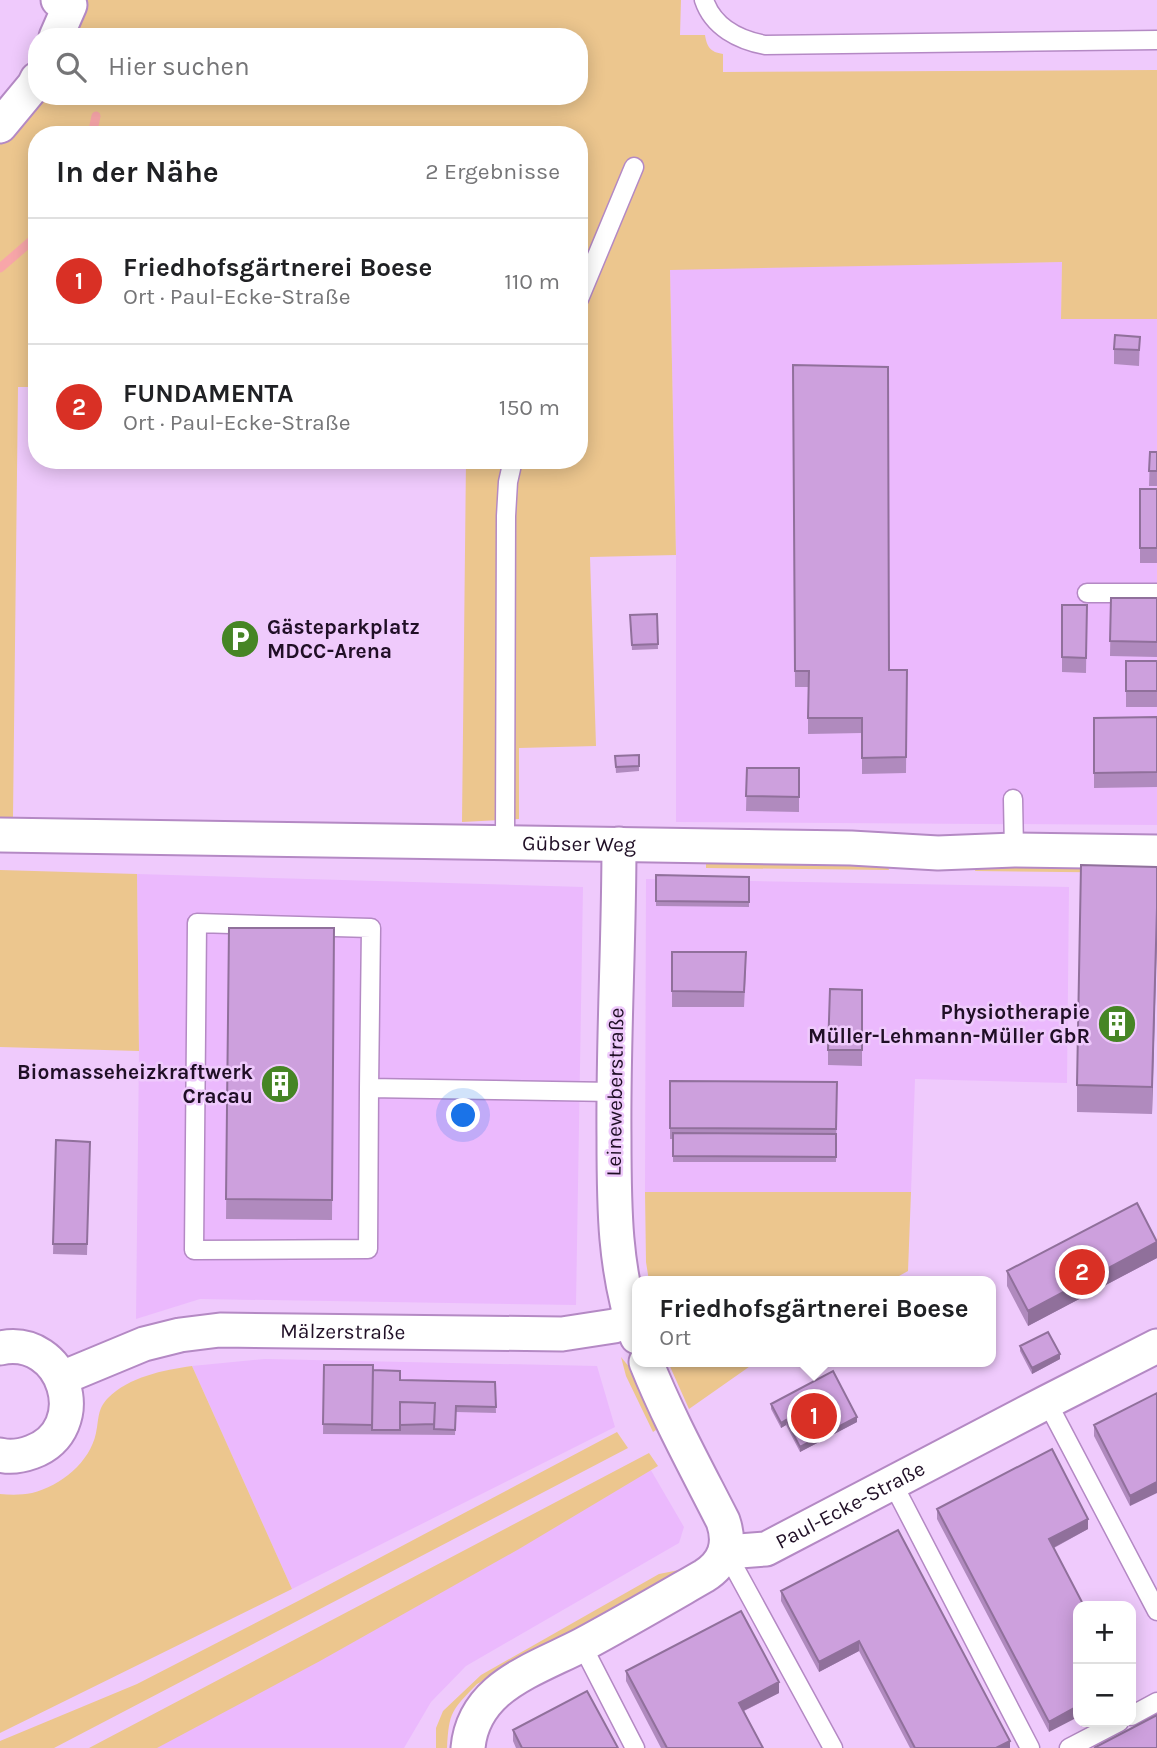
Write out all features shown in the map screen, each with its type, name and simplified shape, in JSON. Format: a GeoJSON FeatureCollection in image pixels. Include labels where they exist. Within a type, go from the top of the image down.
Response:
{"type":"FeatureCollection","features":[{"type":"Feature","properties":{"kind":"street"},"geometry":{"type":"LineString","coordinates":[[58,0],[70,5],[60,28]]}},
{"type":"Feature","properties":{"kind":"street"},"geometry":{"type":"LineString","coordinates":[[0,126],[28,92]]}},
{"type":"Feature","properties":{"kind":"street","name":"Gübser Weg"},"geometry":{"type":"LineString","coordinates":[[0,835],[851,848],[938,853],[1014,850],[1157,852]]}},
{"type":"Feature","properties":{"kind":"street","name":"Leineweberstraße"},"geometry":{"type":"LineString","coordinates":[[619,844],[613,1092],[615,1236],[632,1320]]}},
{"type":"Feature","properties":{"kind":"street","name":"Mälzerstraße"},"geometry":{"type":"LineString","coordinates":[[62,1378],[144,1344],[180,1335],[220,1330],[562,1334],[614,1325],[632,1329]]}},
{"type":"Feature","properties":{"kind":"street","name":"Paul-Ecke-Straße"},"geometry":{"type":"LineString","coordinates":[[726,1552],[766,1549],[1157,1346]]}},
{"type":"Feature","properties":{"kind":"street"},"geometry":{"type":"LineString","coordinates":[[0,1348],[25,1348],[40,1354],[53,1364],[62,1378],[66,1394],[66,1411],[61,1426],[51,1440],[38,1450],[23,1456],[0,1455]]}},
{"type":"Feature","properties":{"kind":"street"},"geometry":{"type":"LineString","coordinates":[[468,1748],[476,1716],[495,1693],[508,1683],[582,1645],[704,1576],[718,1566],[726,1552],[727,1536],[723,1521],[670,1419],[648,1367]]}},
{"type":"Feature","properties":{"kind":"lane"},"geometry":{"type":"LineString","coordinates":[[704,0],[714,19],[728,31],[765,45],[1157,40]]}},
{"type":"Feature","properties":{"kind":"lane"},"geometry":{"type":"LineString","coordinates":[[588,277],[634,167]]}},
{"type":"Feature","properties":{"kind":"lane"},"geometry":{"type":"LineString","coordinates":[[505,842],[506,516],[511,469]]}},
{"type":"Feature","properties":{"kind":"lane"},"geometry":{"type":"LineString","coordinates":[[1087,593],[1157,593]]}},
{"type":"Feature","properties":{"kind":"lane"},"geometry":{"type":"LineString","coordinates":[[1013,799],[1014,850]]}},
{"type":"Feature","properties":{"kind":"lane"},"geometry":{"type":"LineString","coordinates":[[197,923],[371,928],[369,1088],[368,1249],[194,1250],[197,923]]}},
{"type":"Feature","properties":{"kind":"lane"},"geometry":{"type":"LineString","coordinates":[[369,1088],[613,1092]]}},
{"type":"Feature","properties":{"kind":"lane"},"geometry":{"type":"LineString","coordinates":[[1047,1402],[1157,1611]]}},
{"type":"Feature","properties":{"kind":"lane"},"geometry":{"type":"LineString","coordinates":[[892,1482],[1030,1748]]}},
{"type":"Feature","properties":{"kind":"lane"},"geometry":{"type":"LineString","coordinates":[[726,1552],[833,1748]]}},
{"type":"Feature","properties":{"kind":"lane"},"geometry":{"type":"LineString","coordinates":[[582,1645],[635,1748]]}},
{"type":"Feature","properties":{"kind":"lane"},"geometry":{"type":"LineString","coordinates":[[1136,1713],[1157,1702]]}},
{"type":"Feature","properties":{"kind":"lane"},"geometry":{"type":"LineString","coordinates":[[1069,1748],[1109,1727]]}},
{"type":"Feature","properties":{"kind":"shaded area"},"geometry":{"type":"Polygon","coordinates":[[[59,0],[681,0],[680,35],[705,35],[710,48],[723,54],[723,72],[1157,70],[1157,319],[1061,319],[1062,262],[670,270],[676,555],[590,557],[596,746],[519,748],[519,819],[462,822],[466,469],[588,469],[588,126],[28,126],[28,387],[18,387],[13,817],[0,817],[0,126],[28,103],[588,105],[588,28],[57,28],[59,0]]]}},
{"type":"Feature","properties":{"kind":"shaded area"},"geometry":{"type":"Polygon","coordinates":[[[1062,262],[1061,319],[1157,319],[1157,825],[676,822],[676,555],[670,269],[1062,262]]]}},
{"type":"Feature","properties":{"kind":"shaded area"},"geometry":{"type":"Polygon","coordinates":[[[706,860],[887,863],[889,870],[706,868],[706,860]]]}},
{"type":"Feature","properties":{"kind":"shaded area"},"geometry":{"type":"Polygon","coordinates":[[[1021,864],[1157,866],[1157,873],[975,871],[976,868],[1021,864]]]}},
{"type":"Feature","properties":{"kind":"shaded area"},"geometry":{"type":"Polygon","coordinates":[[[0,870],[137,874],[139,1051],[0,1047],[0,870]]]}},
{"type":"Feature","properties":{"kind":"shaded area"},"geometry":{"type":"Polygon","coordinates":[[[137,874],[583,887],[576,1305],[200,1299],[136,1319],[139,1051],[137,874]]]}},
{"type":"Feature","properties":{"kind":"shaded area"},"geometry":{"type":"Polygon","coordinates":[[[646,879],[1069,887],[1067,1083],[915,1079],[911,1192],[645,1192],[646,879]]]}},
{"type":"Feature","properties":{"kind":"shaded area"},"geometry":{"type":"Polygon","coordinates":[[[645,1192],[911,1192],[908,1271],[899,1276],[648,1276],[645,1192]]]}},
{"type":"Feature","properties":{"kind":"shaded area"},"geometry":{"type":"Polygon","coordinates":[[[621,1357],[630,1368],[659,1428],[653,1432],[626,1376],[621,1357]]]}},
{"type":"Feature","properties":{"kind":"shaded area"},"geometry":{"type":"Polygon","coordinates":[[[265,1359],[597,1366],[615,1427],[292,1589],[192,1366],[265,1359]]]}},
{"type":"Feature","properties":{"kind":"shaded area"},"geometry":{"type":"Polygon","coordinates":[[[192,1366],[292,1589],[0,1733],[0,1494],[32,1493],[63,1479],[88,1454],[96,1433],[100,1410],[108,1398],[136,1380],[158,1372],[192,1366]]]}},
{"type":"Feature","properties":{"kind":"shaded area"},"geometry":{"type":"Polygon","coordinates":[[[670,1367],[749,1367],[689,1409],[670,1367]]]}},
{"type":"Feature","properties":{"kind":"shaded area"},"geometry":{"type":"Polygon","coordinates":[[[617,1432],[628,1448],[54,1748],[0,1748],[0,1741],[137,1684],[617,1432]]]}},
{"type":"Feature","properties":{"kind":"shaded area"},"geometry":{"type":"Polygon","coordinates":[[[649,1453],[658,1466],[519,1549],[320,1661],[157,1748],[89,1748],[649,1453]]]}},
{"type":"Feature","properties":{"kind":"shaded area"},"geometry":{"type":"Polygon","coordinates":[[[645,1460],[684,1527],[679,1543],[466,1666],[431,1702],[404,1748],[146,1748],[645,1460]]]}},
{"type":"Feature","properties":{"kind":"shaded area"},"geometry":{"type":"Polygon","coordinates":[[[686,1571],[477,1684],[453,1712],[447,1748],[436,1748],[436,1728],[443,1711],[481,1675],[659,1574],[686,1571]]]}},
{"type":"Feature","properties":{"kind":"building"},"geometry":{"type":"Polygon","coordinates":[[[1115,335],[1140,337],[1139,350],[1114,349],[1115,335]]]}},
{"type":"Feature","properties":{"kind":"building"},"geometry":{"type":"Polygon","coordinates":[[[793,365],[888,367],[889,670],[907,670],[906,757],[862,758],[862,718],[808,718],[809,671],[795,671],[793,365]]]}},
{"type":"Feature","properties":{"kind":"building"},"geometry":{"type":"Polygon","coordinates":[[[1150,452],[1157,452],[1157,471],[1149,471],[1150,452]]]}},
{"type":"Feature","properties":{"kind":"building"},"geometry":{"type":"Polygon","coordinates":[[[1140,489],[1157,489],[1157,548],[1140,548],[1140,489]]]}},
{"type":"Feature","properties":{"kind":"building"},"geometry":{"type":"Polygon","coordinates":[[[1111,598],[1157,598],[1157,642],[1110,641],[1111,598]]]}},
{"type":"Feature","properties":{"kind":"building"},"geometry":{"type":"Polygon","coordinates":[[[1062,605],[1087,605],[1086,658],[1062,657],[1062,605]]]}},
{"type":"Feature","properties":{"kind":"building"},"geometry":{"type":"Polygon","coordinates":[[[657,614],[658,644],[632,645],[630,615],[657,614]]]}},
{"type":"Feature","properties":{"kind":"building"},"geometry":{"type":"Polygon","coordinates":[[[1126,661],[1157,661],[1157,691],[1126,691],[1126,661]]]}},
{"type":"Feature","properties":{"kind":"building"},"geometry":{"type":"Polygon","coordinates":[[[1157,717],[1157,772],[1094,773],[1094,718],[1157,717]]]}},
{"type":"Feature","properties":{"kind":"building"},"geometry":{"type":"Polygon","coordinates":[[[639,755],[639,766],[616,767],[615,756],[639,755]]]}},
{"type":"Feature","properties":{"kind":"building"},"geometry":{"type":"Polygon","coordinates":[[[747,768],[799,768],[799,797],[746,796],[747,768]]]}},
{"type":"Feature","properties":{"kind":"building","name":"Physiotherapie Müller-Lehmann-Müller GbR"},"geometry":{"type":"Polygon","coordinates":[[[1081,865],[1157,867],[1152,1087],[1077,1085],[1081,865]]]}},
{"type":"Feature","properties":{"kind":"building"},"geometry":{"type":"Polygon","coordinates":[[[656,875],[749,877],[749,902],[656,901],[656,875]]]}},
{"type":"Feature","properties":{"kind":"building","name":"Biomasseheizkraftwerk Cracau"},"geometry":{"type":"Polygon","coordinates":[[[229,928],[334,928],[332,1200],[226,1199],[229,928]]]}},
{"type":"Feature","properties":{"kind":"building"},"geometry":{"type":"Polygon","coordinates":[[[672,952],[746,952],[744,992],[672,991],[672,952]]]}},
{"type":"Feature","properties":{"kind":"building"},"geometry":{"type":"Polygon","coordinates":[[[830,989],[862,990],[862,1050],[828,1050],[830,989]]]}},
{"type":"Feature","properties":{"kind":"building"},"geometry":{"type":"Polygon","coordinates":[[[670,1081],[837,1082],[836,1129],[670,1128],[670,1081]]]}},
{"type":"Feature","properties":{"kind":"building"},"geometry":{"type":"Polygon","coordinates":[[[673,1133],[836,1134],[836,1157],[673,1156],[673,1133]]]}},
{"type":"Feature","properties":{"kind":"building"},"geometry":{"type":"Polygon","coordinates":[[[56,1140],[90,1142],[87,1244],[53,1244],[56,1140]]]}},
{"type":"Feature","properties":{"kind":"building"},"geometry":{"type":"Polygon","coordinates":[[[1137,1203],[1157,1242],[1028,1311],[1007,1271],[1137,1203]]]}},
{"type":"Feature","properties":{"kind":"building"},"geometry":{"type":"Polygon","coordinates":[[[1048,1332],[1060,1354],[1032,1368],[1020,1346],[1048,1332]]]}},
{"type":"Feature","properties":{"kind":"building"},"geometry":{"type":"Polygon","coordinates":[[[324,1365],[373,1365],[372,1425],[323,1424],[324,1365]]]}},
{"type":"Feature","properties":{"kind":"building"},"geometry":{"type":"Polygon","coordinates":[[[373,1370],[400,1371],[400,1380],[495,1382],[496,1407],[456,1406],[455,1430],[434,1429],[435,1403],[400,1402],[400,1430],[372,1430],[373,1370]]]}},
{"type":"Feature","properties":{"kind":"building"},"geometry":{"type":"Polygon","coordinates":[[[833,1371],[857,1417],[800,1447],[786,1420],[781,1423],[771,1404],[833,1371]]]}},
{"type":"Feature","properties":{"kind":"building"},"geometry":{"type":"Polygon","coordinates":[[[1157,1393],[1157,1482],[1130,1496],[1094,1425],[1157,1393]]]}},
{"type":"Feature","properties":{"kind":"building"},"geometry":{"type":"Polygon","coordinates":[[[400,1402],[435,1403],[434,1424],[400,1425],[400,1402]]]}},
{"type":"Feature","properties":{"kind":"building"},"geometry":{"type":"Polygon","coordinates":[[[1052,1449],[1088,1519],[1049,1539],[1081,1601],[1073,1601],[1073,1709],[1049,1722],[937,1509],[1052,1449]]]}},
{"type":"Feature","properties":{"kind":"building"},"geometry":{"type":"Polygon","coordinates":[[[898,1530],[1010,1741],[996,1748],[915,1748],[859,1641],[819,1662],[781,1591],[898,1530]]]}},
{"type":"Feature","properties":{"kind":"building"},"geometry":{"type":"Polygon","coordinates":[[[741,1611],[779,1682],[739,1703],[763,1748],[667,1748],[626,1671],[741,1611]]]}},
{"type":"Feature","properties":{"kind":"building"},"geometry":{"type":"Polygon","coordinates":[[[587,1691],[618,1748],[522,1748],[513,1730],[587,1691]]]}},
{"type":"Feature","properties":{"kind":"building"},"geometry":{"type":"Polygon","coordinates":[[[1157,1715],[1157,1748],[1094,1748],[1136,1727],[1157,1715]]]}},
{"type":"Feature","properties":{"kind":"waterway"},"geometry":{"type":"LineString","coordinates":[[94,126],[96,116]]}},
{"type":"Feature","properties":{"kind":"waterway"},"geometry":{"type":"LineString","coordinates":[[0,268],[28,244]]}},
{"type":"Feature","properties":{"kind":"place","name":"Gästeparkplatz MDCC-Arena"},"geometry":{"type":"Point","coordinates":[240,639]}},
{"type":"Feature","properties":{"kind":"place","name":"Physiotherapie Müller-Lehmann-Müller GbR"},"geometry":{"type":"Point","coordinates":[1117,1024]}},
{"type":"Feature","properties":{"kind":"place","name":"Biomasseheizkraftwerk Cracau"},"geometry":{"type":"Point","coordinates":[280,1084]}},
{"type":"Feature","properties":{"kind":"place","name":"FUNDAMENTA"},"geometry":{"type":"Point","coordinates":[1082,1272]}},
{"type":"Feature","properties":{"kind":"place","name":"Friedhofsgärtnerei Boese"},"geometry":{"type":"Point","coordinates":[814,1416]}}]}
